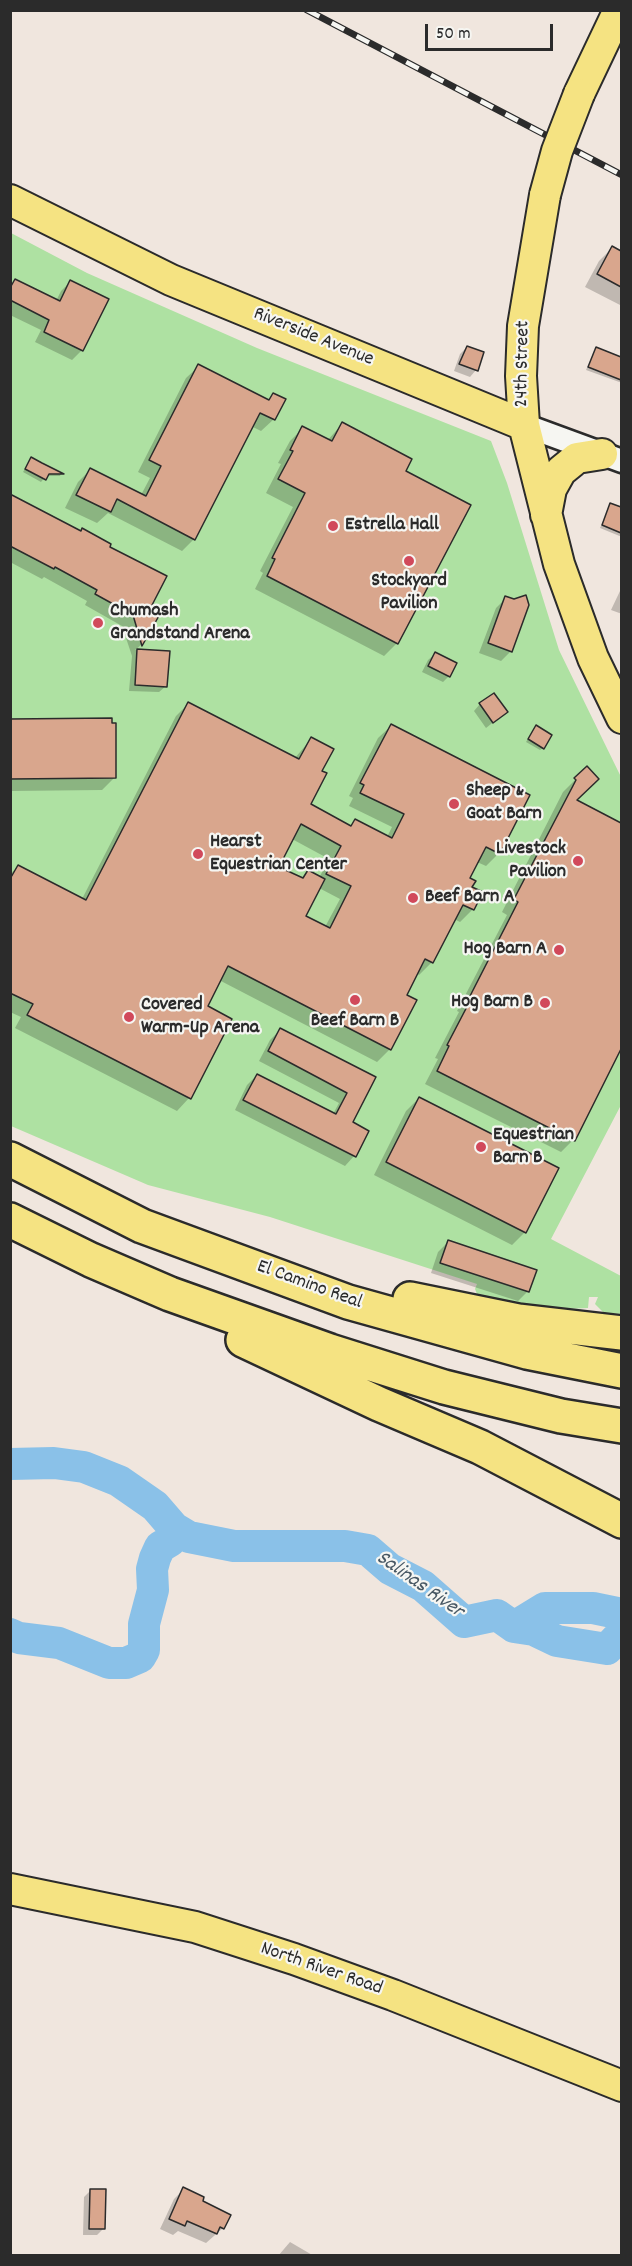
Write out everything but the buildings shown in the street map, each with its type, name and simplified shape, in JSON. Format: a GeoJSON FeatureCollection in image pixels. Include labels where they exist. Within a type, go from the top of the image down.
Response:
{"type":"FeatureCollection","features":[{"type":"Feature","properties":{"kind":"highway","name":"El Camino Real"},"geometry":{"type":"LineString","coordinates":[[10,1159],[142,1226],[348,1302],[526,1353],[621,1371]]}},
{"type":"Feature","properties":{"kind":"highway"},"geometry":{"type":"LineString","coordinates":[[10,1220],[91,1260],[209,1324],[379,1404],[480,1447],[621,1521]]}},
{"type":"Feature","properties":{"kind":"highway"},"geometry":{"type":"LineString","coordinates":[[142,1226],[410,1299],[518,1321],[621,1333]]}},
{"type":"Feature","properties":{"kind":"highway"},"geometry":{"type":"LineString","coordinates":[[91,1260],[170,1294],[330,1352],[444,1388],[561,1416],[621,1426]]}},
{"type":"Feature","properties":{"kind":"main road","name":"24th Street"},"geometry":{"type":"LineString","coordinates":[[619,10],[579,94],[557,151],[545,195],[523,326],[520,376],[524,425],[559,564],[593,658],[621,718]]}},
{"type":"Feature","properties":{"kind":"main road","name":"Riverside Avenue"},"geometry":{"type":"LineString","coordinates":[[10,200],[171,280],[524,425]]}},
{"type":"Feature","properties":{"kind":"main road"},"geometry":{"type":"LineString","coordinates":[[546,515],[551,489],[561,471],[577,458],[612,458]]}},
{"type":"Feature","properties":{"kind":"main road","name":"North River Road"},"geometry":{"type":"LineString","coordinates":[[10,1889],[206,1930],[393,1995],[621,2086]]}},
{"type":"Feature","properties":{"kind":"street","name":"Riverside Avenue"},"geometry":{"type":"LineString","coordinates":[[524,425],[612,458]]}},
{"type":"Feature","properties":{"kind":"green space"},"geometry":{"type":"Polygon","coordinates":[[[11,233],[87,273],[257,348],[491,441],[507,483],[559,650],[621,777],[621,1105],[551,1239],[621,1276],[621,1314],[604,1313],[595,1304],[598,1297],[589,1297],[588,1308],[566,1309],[556,1315],[479,1299],[475,1289],[477,1284],[270,1217],[148,1185],[11,1126],[11,233]]]}},
{"type":"Feature","properties":{"kind":"waterway","name":"Salinas River"},"geometry":{"type":"LineString","coordinates":[[10,1464],[54,1463],[84,1467],[119,1481],[155,1506],[174,1528],[189,1537],[234,1546],[345,1546],[368,1550],[390,1569],[423,1586],[464,1622],[497,1615],[514,1627],[545,1608],[593,1608],[622,1614]]}},
{"type":"Feature","properties":{"kind":"waterway","name":"Salinas River"},"geometry":{"type":"LineString","coordinates":[[10,1634],[19,1638],[59,1643],[109,1663],[126,1663],[140,1657],[144,1650],[144,1624],[153,1590],[152,1569],[160,1547],[170,1541],[174,1528]]}},
{"type":"Feature","properties":{"kind":"waterway"},"geometry":{"type":"LineString","coordinates":[[514,1627],[534,1630],[557,1641],[607,1649],[622,1633]]}},
{"type":"Feature","properties":{"kind":"railway"},"geometry":{"type":"LineString","coordinates":[[307,10],[622,175]]}},
{"type":"Feature","properties":{"kind":"place","name":"Estrella Hall"},"geometry":{"type":"Point","coordinates":[333,526]}},
{"type":"Feature","properties":{"kind":"place","name":"Stockyard Pavilion"},"geometry":{"type":"Point","coordinates":[409,561]}},
{"type":"Feature","properties":{"kind":"place","name":"Chumash Grandstand Arena"},"geometry":{"type":"Point","coordinates":[98,623]}},
{"type":"Feature","properties":{"kind":"place","name":"Sheep & Goat Barn"},"geometry":{"type":"Point","coordinates":[454,804]}},
{"type":"Feature","properties":{"kind":"place","name":"Hearst Equestrian Center"},"geometry":{"type":"Point","coordinates":[198,854]}},
{"type":"Feature","properties":{"kind":"place","name":"Livestock Pavilion"},"geometry":{"type":"Point","coordinates":[578,861]}},
{"type":"Feature","properties":{"kind":"place","name":"Beef Barn A"},"geometry":{"type":"Point","coordinates":[413,898]}},
{"type":"Feature","properties":{"kind":"place","name":"Hog Barn A"},"geometry":{"type":"Point","coordinates":[559,950]}},
{"type":"Feature","properties":{"kind":"place","name":"Beef Barn B"},"geometry":{"type":"Point","coordinates":[355,1000]}},
{"type":"Feature","properties":{"kind":"place","name":"Hog Barn B"},"geometry":{"type":"Point","coordinates":[545,1003]}},
{"type":"Feature","properties":{"kind":"place","name":"Covered Warm-Up Arena"},"geometry":{"type":"Point","coordinates":[129,1017]}},
{"type":"Feature","properties":{"kind":"place","name":"Equestrian Barn B"},"geometry":{"type":"Point","coordinates":[481,1147]}}]}
